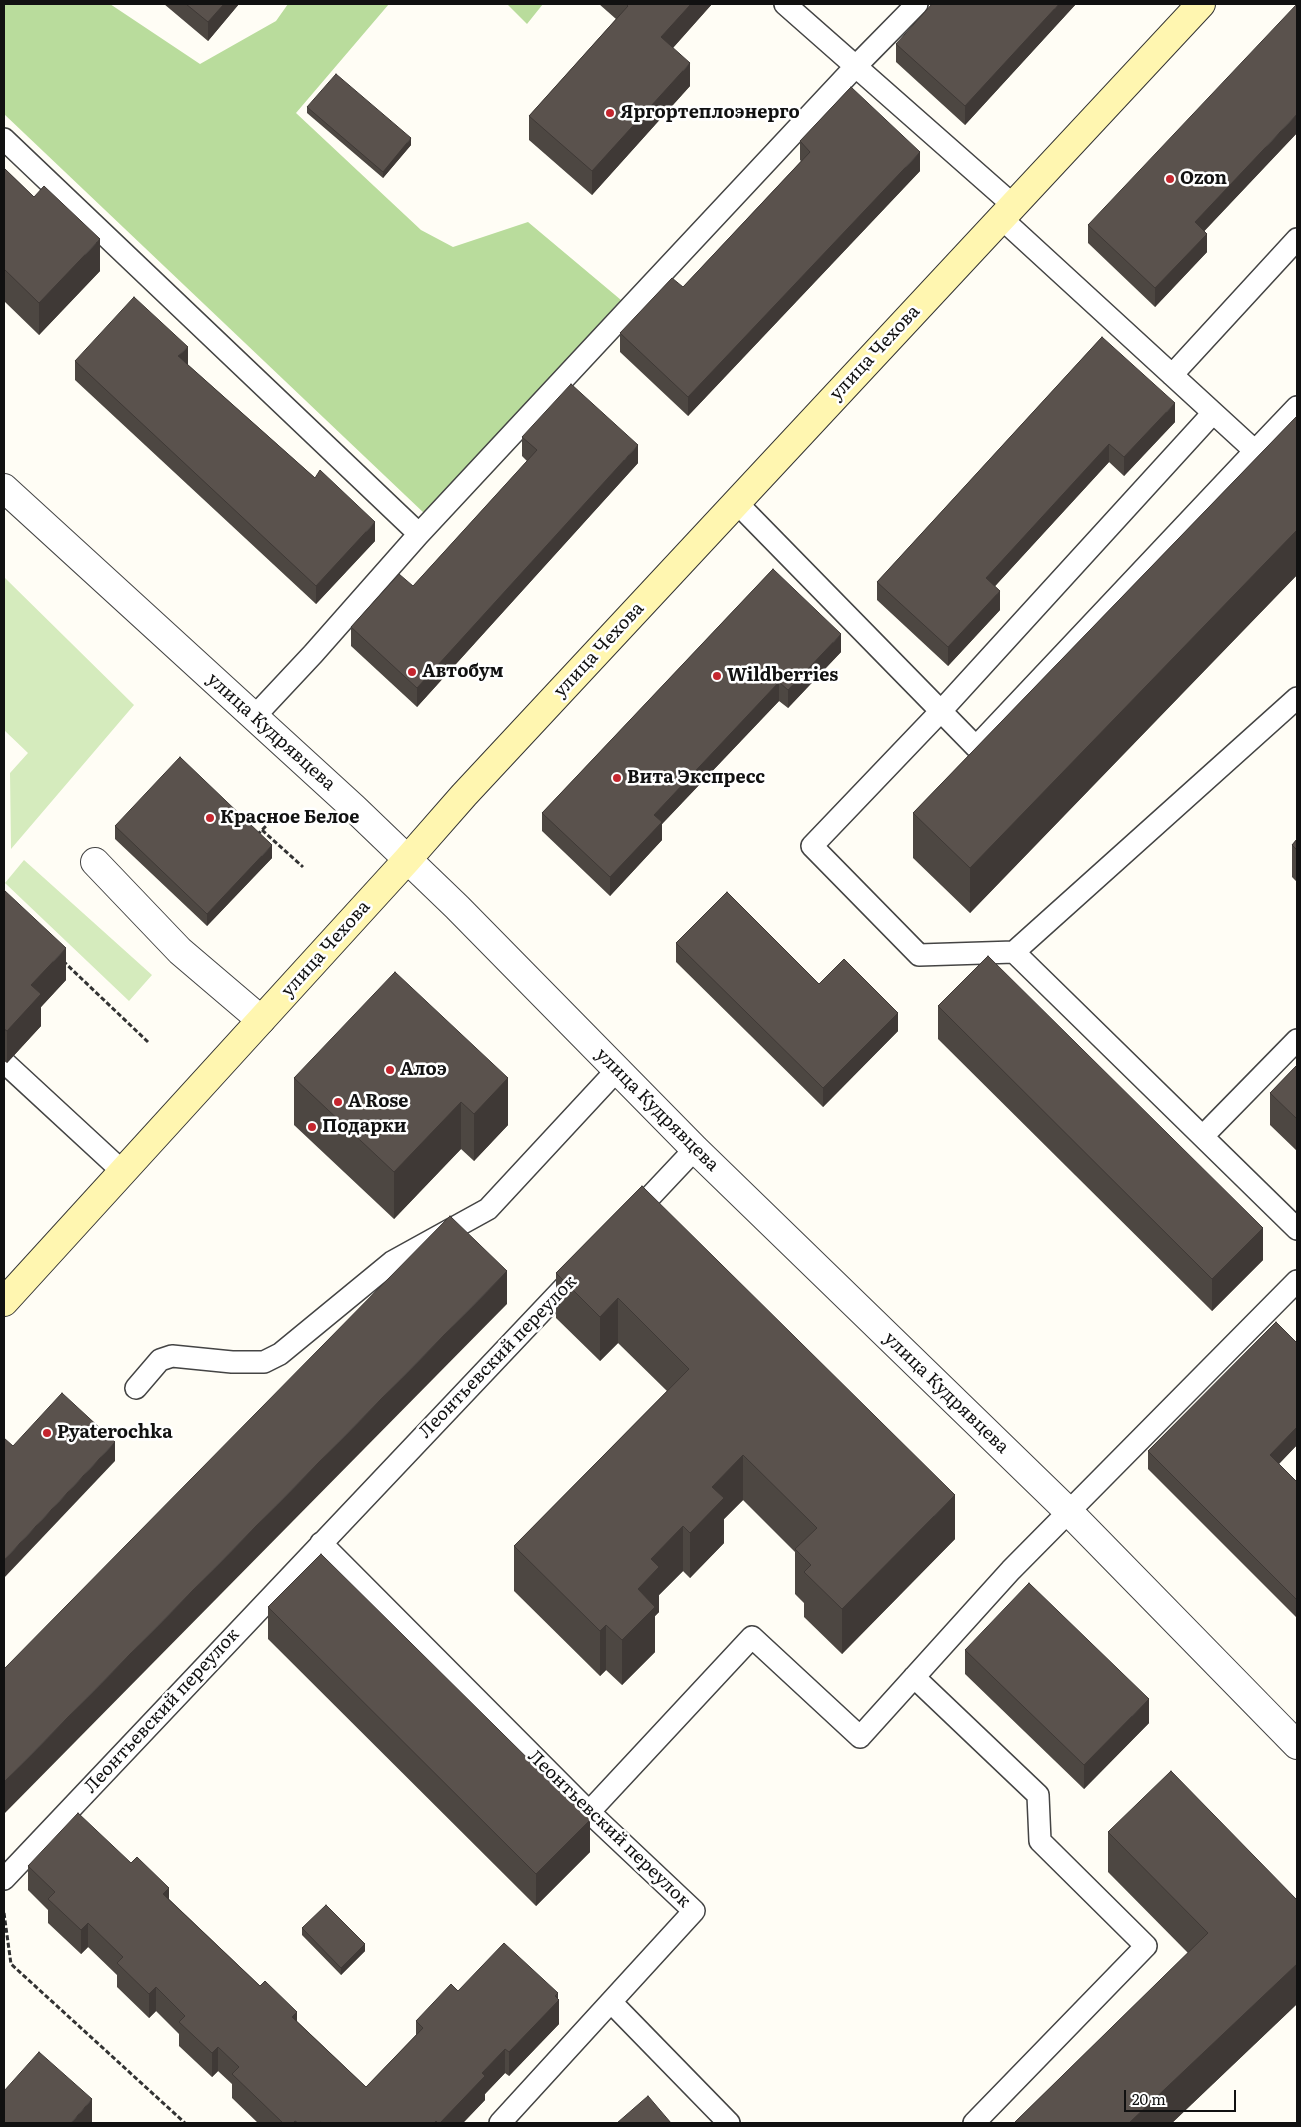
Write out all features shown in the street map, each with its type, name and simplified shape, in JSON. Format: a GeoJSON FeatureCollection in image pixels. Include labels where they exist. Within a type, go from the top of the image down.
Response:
{"type":"FeatureCollection","features":[{"type":"Feature","properties":{"kind":"street","name":"улица Чехова"},"geometry":{"type":"LineString","coordinates":[[4,1302],[464,795],[1201,4]]}},
{"type":"Feature","properties":{"kind":"street","name":"улица Кудрявцева"},"geometry":{"type":"LineString","coordinates":[[4,488],[254,717],[457,908],[695,1149],[1068,1511],[1297,1745]]}},
{"type":"Feature","properties":{"kind":"street"},"geometry":{"type":"LineString","coordinates":[[95,862],[180,951],[261,1020]]}},
{"type":"Feature","properties":{"kind":"lane"},"geometry":{"type":"LineString","coordinates":[[785,4],[856,66],[1172,375],[1255,451]]}},
{"type":"Feature","properties":{"kind":"lane"},"geometry":{"type":"LineString","coordinates":[[254,717],[313,654],[419,534],[856,66],[918,4]]}},
{"type":"Feature","properties":{"kind":"lane"},"geometry":{"type":"LineString","coordinates":[[4,139],[419,534]]}},
{"type":"Feature","properties":{"kind":"lane"},"geometry":{"type":"LineString","coordinates":[[1172,375],[1297,239]]}},
{"type":"Feature","properties":{"kind":"lane"},"geometry":{"type":"LineString","coordinates":[[736,502],[976,747],[1297,407]]}},
{"type":"Feature","properties":{"kind":"lane"},"geometry":{"type":"LineString","coordinates":[[1213,413],[941,711],[812,846],[920,955],[1014,952],[1297,698]]}},
{"type":"Feature","properties":{"kind":"lane"},"geometry":{"type":"LineString","coordinates":[[1014,952],[1297,1229]]}},
{"type":"Feature","properties":{"kind":"lane"},"geometry":{"type":"LineString","coordinates":[[1203,1136],[1297,1040]]}},
{"type":"Feature","properties":{"kind":"lane"},"geometry":{"type":"LineString","coordinates":[[4,1062],[122,1172]]}},
{"type":"Feature","properties":{"kind":"lane"},"geometry":{"type":"LineString","coordinates":[[136,1388],[160,1360],[172,1356],[232,1362],[264,1362],[280,1354],[392,1262],[488,1209],[617,1070]]}},
{"type":"Feature","properties":{"kind":"lane"},"geometry":{"type":"LineString","coordinates":[[616,1232],[695,1149]]}},
{"type":"Feature","properties":{"kind":"lane","name":"Леонтьевский переулок"},"geometry":{"type":"LineString","coordinates":[[4,1879],[589,1261]]}},
{"type":"Feature","properties":{"kind":"lane"},"geometry":{"type":"LineString","coordinates":[[588,1812],[752,1637],[860,1737],[1011,1570],[1297,1282]]}},
{"type":"Feature","properties":{"kind":"lane","name":"Леонтьевский переулок"},"geometry":{"type":"LineString","coordinates":[[321,1543],[588,1812],[694,1911],[500,2123]]}},
{"type":"Feature","properties":{"kind":"lane"},"geometry":{"type":"LineString","coordinates":[[914,1677],[1038,1795],[1040,1841],[1146,1946],[974,2123]]}},
{"type":"Feature","properties":{"kind":"lane"},"geometry":{"type":"LineString","coordinates":[[611,2002],[729,2123]]}},
{"type":"Feature","properties":{"kind":"path"},"geometry":{"type":"LineString","coordinates":[[252,840],[280,812]]}},
{"type":"Feature","properties":{"kind":"path"},"geometry":{"type":"LineString","coordinates":[[262,830],[303,867]]}},
{"type":"Feature","properties":{"kind":"path"},"geometry":{"type":"LineString","coordinates":[[61,960],[148,1042]]}},
{"type":"Feature","properties":{"kind":"path"},"geometry":{"type":"LineString","coordinates":[[4,1913],[11,1964],[185,2123]]}},
{"type":"Feature","properties":{"kind":"green space"},"geometry":{"type":"Polygon","coordinates":[[[4,4],[110,4],[200,64],[276,21],[288,4],[389,4],[296,113],[421,230],[453,247],[528,222],[621,300],[425,514],[4,114],[4,4]]]}},
{"type":"Feature","properties":{"kind":"green space"},"geometry":{"type":"Polygon","coordinates":[[[507,4],[543,4],[527,24],[507,4]]]}},
{"type":"Feature","properties":{"kind":"green space"},"geometry":{"type":"Polygon","coordinates":[[[4,577],[134,705],[11,849],[10,773],[28,753],[4,730],[4,577]]]}},
{"type":"Feature","properties":{"kind":"green space"},"geometry":{"type":"Polygon","coordinates":[[[24,860],[152,975],[129,1001],[5,883],[24,860]]]}},
{"type":"Feature","properties":{"kind":"building"},"geometry":{"type":"Polygon","coordinates":[[[186,4],[224,4],[208,22],[186,4]]]}},
{"type":"Feature","properties":{"kind":"building","name":"Яргортеплоэнерго"},"geometry":{"type":"Polygon","coordinates":[[[626,4],[691,4],[661,37],[690,63],[592,171],[529,116],[628,6],[626,4]]]}},
{"type":"Feature","properties":{"kind":"building"},"geometry":{"type":"Polygon","coordinates":[[[932,4],[1059,4],[965,106],[896,44],[932,4]]]}},
{"type":"Feature","properties":{"kind":"building"},"geometry":{"type":"Polygon","coordinates":[[[1297,4],[1297,114],[1195,222],[1207,234],[1155,288],[1088,225],[1297,4]]]}},
{"type":"Feature","properties":{"kind":"building"},"geometry":{"type":"Polygon","coordinates":[[[336,74],[411,138],[383,172],[307,107],[336,74]]]}},
{"type":"Feature","properties":{"kind":"building"},"geometry":{"type":"Polygon","coordinates":[[[851,87],[920,152],[688,397],[620,333],[672,278],[683,287],[810,152],[800,141],[851,87]]]}},
{"type":"Feature","properties":{"kind":"building"},"geometry":{"type":"Polygon","coordinates":[[[4,168],[34,197],[44,186],[100,239],[39,303],[4,269],[4,168]]]}},
{"type":"Feature","properties":{"kind":"building"},"geometry":{"type":"Polygon","coordinates":[[[134,297],[188,347],[178,356],[315,478],[320,470],[375,522],[316,586],[75,361],[134,297]]]}},
{"type":"Feature","properties":{"kind":"building"},"geometry":{"type":"Polygon","coordinates":[[[1102,337],[1175,403],[1124,457],[1109,444],[986,578],[1000,591],[948,647],[877,582],[1102,337]]]}},
{"type":"Feature","properties":{"kind":"building"},"geometry":{"type":"Polygon","coordinates":[[[571,384],[638,445],[417,688],[351,627],[399,574],[413,586],[537,450],[522,437],[571,384]]]}},
{"type":"Feature","properties":{"kind":"building"},"geometry":{"type":"Polygon","coordinates":[[[1297,416],[1297,530],[970,868],[913,813],[1297,416]]]}},
{"type":"Feature","properties":{"kind":"building"},"geometry":{"type":"Polygon","coordinates":[[[773,569],[841,634],[788,690],[779,682],[654,815],[662,822],[610,877],[542,813],[773,569]]]}},
{"type":"Feature","properties":{"kind":"building"},"geometry":{"type":"Polygon","coordinates":[[[180,757],[272,845],[207,914],[115,826],[180,757]]]}},
{"type":"Feature","properties":{"kind":"building"},"geometry":{"type":"Polygon","coordinates":[[[1297,839],[1297,850],[1292,845],[1297,839]]]}},
{"type":"Feature","properties":{"kind":"building"},"geometry":{"type":"Polygon","coordinates":[[[4,890],[66,948],[31,985],[41,994],[7,1031],[4,1029],[4,890]]]}},
{"type":"Feature","properties":{"kind":"building"},"geometry":{"type":"Polygon","coordinates":[[[727,892],[819,984],[844,959],[898,1013],[823,1088],[676,943],[727,892]]]}},
{"type":"Feature","properties":{"kind":"building"},"geometry":{"type":"Polygon","coordinates":[[[988,956],[1263,1228],[1212,1279],[938,1006],[988,956]]]}},
{"type":"Feature","properties":{"kind":"building"},"geometry":{"type":"Polygon","coordinates":[[[395,972],[508,1078],[474,1114],[461,1102],[394,1172],[294,1078],[395,972]]]}},
{"type":"Feature","properties":{"kind":"building"},"geometry":{"type":"Polygon","coordinates":[[[1297,1065],[1297,1119],[1270,1093],[1297,1065]]]}},
{"type":"Feature","properties":{"kind":"building"},"geometry":{"type":"Polygon","coordinates":[[[642,1186],[955,1495],[842,1609],[804,1572],[811,1565],[795,1549],[817,1528],[743,1455],[712,1487],[724,1498],[690,1533],[683,1526],[651,1559],[659,1567],[638,1589],[655,1607],[622,1640],[606,1625],[600,1631],[514,1546],[689,1369],[618,1298],[600,1317],[556,1273],[642,1186]]]}},
{"type":"Feature","properties":{"kind":"building"},"geometry":{"type":"Polygon","coordinates":[[[450,1216],[507,1271],[4,1782],[4,1669],[450,1216]]]}},
{"type":"Feature","properties":{"kind":"building"},"geometry":{"type":"Polygon","coordinates":[[[1276,1322],[1297,1343],[1297,1427],[1270,1455],[1297,1482],[1297,1600],[1148,1451],[1276,1322]]]}},
{"type":"Feature","properties":{"kind":"building"},"geometry":{"type":"Polygon","coordinates":[[[62,1393],[115,1442],[4,1560],[4,1438],[13,1446],[62,1393]]]}},
{"type":"Feature","properties":{"kind":"building"},"geometry":{"type":"Polygon","coordinates":[[[321,1554],[590,1820],[536,1874],[268,1607],[321,1554]]]}},
{"type":"Feature","properties":{"kind":"building"},"geometry":{"type":"Polygon","coordinates":[[[1029,1583],[1149,1699],[1084,1765],[965,1650],[1029,1583]]]}},
{"type":"Feature","properties":{"kind":"building"},"geometry":{"type":"Polygon","coordinates":[[[1171,1771],[1297,1900],[1297,1964],[1129,2123],[1014,2123],[1208,1933],[1108,1832],[1171,1771]]]}},
{"type":"Feature","properties":{"kind":"building"},"geometry":{"type":"Polygon","coordinates":[[[78,1813],[131,1863],[137,1857],[169,1888],[163,1894],[260,1986],[265,1981],[297,2012],[292,2017],[366,2087],[423,2028],[416,2021],[451,1984],[458,1991],[504,1943],[558,1993],[555,1996],[559,2000],[509,2052],[505,2049],[482,2073],[485,2076],[440,2123],[436,2121],[434,2123],[298,2123],[295,2121],[293,2123],[283,2123],[232,2074],[239,2067],[218,2047],[212,2053],[179,2022],[185,2016],[156,1987],[149,1994],[117,1963],[123,1957],[88,1923],[81,1930],[48,1899],[55,1892],[28,1866],[78,1813]]]}},
{"type":"Feature","properties":{"kind":"building"},"geometry":{"type":"Polygon","coordinates":[[[326,1905],[365,1944],[341,1968],[302,1928],[326,1905]]]}},
{"type":"Feature","properties":{"kind":"building"},"geometry":{"type":"Polygon","coordinates":[[[39,2052],[92,2099],[71,2123],[4,2123],[4,2091],[39,2052]]]}},
{"type":"Feature","properties":{"kind":"building"},"geometry":{"type":"Polygon","coordinates":[[[648,2096],[671,2123],[617,2123],[648,2096]]]}},
{"type":"Feature","properties":{"kind":"place","name":"Яргортеплоэнерго"},"geometry":{"type":"Point","coordinates":[610,113]}},
{"type":"Feature","properties":{"kind":"place","name":"Ozon"},"geometry":{"type":"Point","coordinates":[1170,179]}},
{"type":"Feature","properties":{"kind":"place","name":"Автобум"},"geometry":{"type":"Point","coordinates":[412,672]}},
{"type":"Feature","properties":{"kind":"place","name":"Wildberries"},"geometry":{"type":"Point","coordinates":[717,676]}},
{"type":"Feature","properties":{"kind":"place","name":"Вита Экспресс"},"geometry":{"type":"Point","coordinates":[617,778]}},
{"type":"Feature","properties":{"kind":"place","name":"Красное Белое"},"geometry":{"type":"Point","coordinates":[210,818]}},
{"type":"Feature","properties":{"kind":"place","name":"Алоэ"},"geometry":{"type":"Point","coordinates":[390,1070]}},
{"type":"Feature","properties":{"kind":"place","name":"A Rose"},"geometry":{"type":"Point","coordinates":[338,1102]}},
{"type":"Feature","properties":{"kind":"place","name":"Подарки"},"geometry":{"type":"Point","coordinates":[312,1127]}},
{"type":"Feature","properties":{"kind":"place","name":"Pyaterochka"},"geometry":{"type":"Point","coordinates":[47,1433]}}]}
